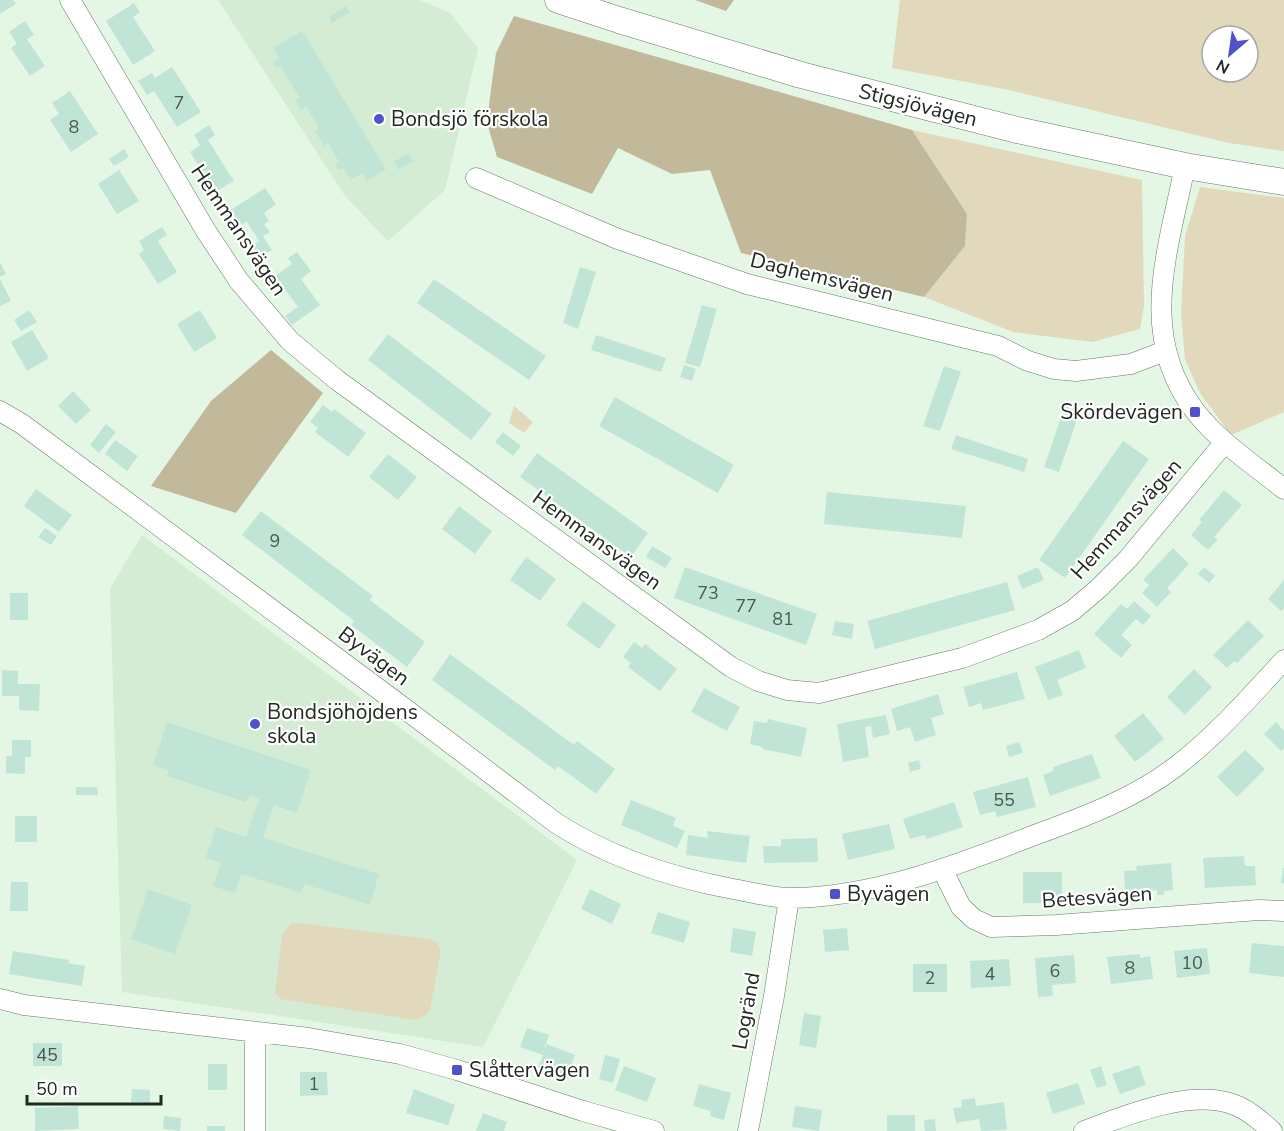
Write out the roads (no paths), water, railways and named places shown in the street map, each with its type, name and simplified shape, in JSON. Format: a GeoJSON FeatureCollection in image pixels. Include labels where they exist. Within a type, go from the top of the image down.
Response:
{"type":"FeatureCollection","features":[{"type":"Feature","properties":{"kind":"main road","name":"Stigsjövägen"},"geometry":{"type":"LineString","coordinates":[[558,0],[801,75],[1017,130],[1185,166],[1284,182]]}},
{"type":"Feature","properties":{"kind":"street","name":"Hemmansvägen"},"geometry":{"type":"LineString","coordinates":[[70,0],[206,231],[239,281],[290,341],[337,380],[663,618],[731,667],[758,681],[787,690],[819,693],[962,658],[1038,630],[1072,611],[1099,588],[1157,525],[1225,442]]}},
{"type":"Feature","properties":{"kind":"street"},"geometry":{"type":"LineString","coordinates":[[1185,166],[1161,285],[1160,320],[1165,351],[1179,384],[1196,412],[1225,442],[1284,489]]}},
{"type":"Feature","properties":{"kind":"street","name":"Daghemsvägen"},"geometry":{"type":"LineString","coordinates":[[476,178],[618,239],[747,284],[998,346],[1029,361],[1054,369],[1076,371],[1131,364],[1165,351]]}},
{"type":"Feature","properties":{"kind":"street","name":"Byvägen"},"geometry":{"type":"LineString","coordinates":[[0,411],[22,424],[555,823],[583,841],[613,855],[695,882],[789,898],[886,885],[942,869],[1096,812],[1172,769],[1205,743],[1241,708],[1284,660]]}},
{"type":"Feature","properties":{"kind":"street","name":"Betesvägen"},"geometry":{"type":"LineString","coordinates":[[942,869],[961,907],[974,919],[991,927],[1056,925],[1259,910],[1284,911]]}},
{"type":"Feature","properties":{"kind":"street","name":"Logränd"},"geometry":{"type":"LineString","coordinates":[[748,1131],[774,996],[789,898]]}},
{"type":"Feature","properties":{"kind":"street"},"geometry":{"type":"LineString","coordinates":[[0,999],[24,1005],[168,1021],[255,1034],[309,1038],[400,1054],[654,1131]]}},
{"type":"Feature","properties":{"kind":"street"},"geometry":{"type":"LineString","coordinates":[[255,1034],[255,1131]]}},
{"type":"Feature","properties":{"kind":"street"},"geometry":{"type":"LineString","coordinates":[[1084,1131],[1161,1106],[1198,1098],[1230,1103],[1256,1117],[1272,1131]]}},
{"type":"Feature","properties":{"kind":"place","name":"Bondsjö förskola"},"geometry":{"type":"Point","coordinates":[379,119]}},
{"type":"Feature","properties":{"kind":"place","name":"Skördevägen"},"geometry":{"type":"Point","coordinates":[1195,412]}},
{"type":"Feature","properties":{"kind":"place","name":"Bondsjöhöjdens skola"},"geometry":{"type":"Point","coordinates":[255,724]}},
{"type":"Feature","properties":{"kind":"place","name":"Byvägen"},"geometry":{"type":"Point","coordinates":[835,894]}},
{"type":"Feature","properties":{"kind":"place","name":"Slåttervägen"},"geometry":{"type":"Point","coordinates":[457,1070]}}]}
